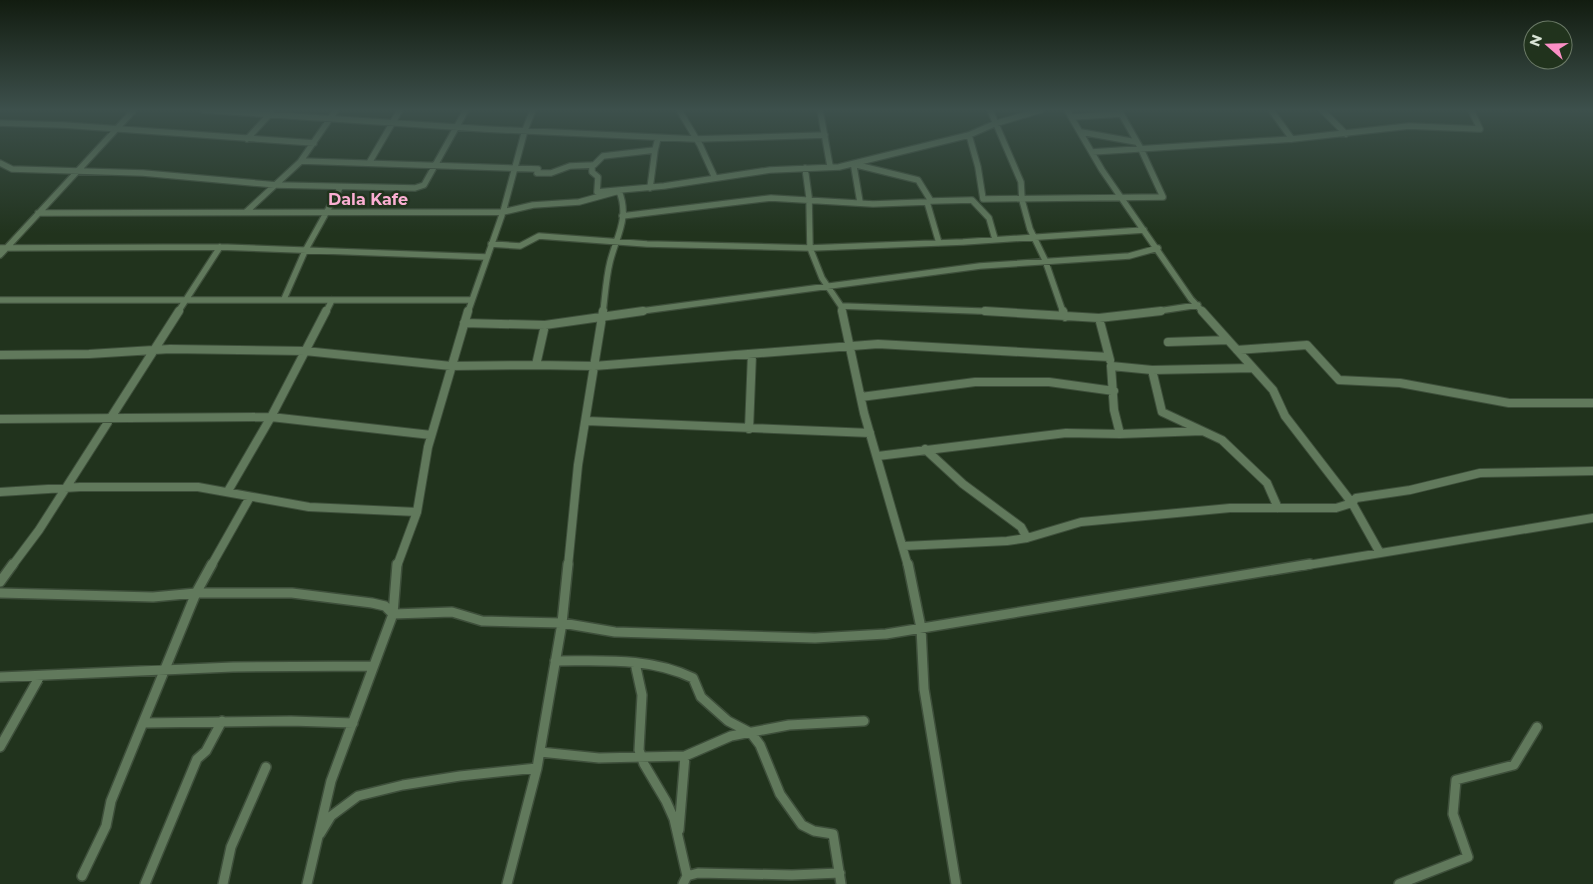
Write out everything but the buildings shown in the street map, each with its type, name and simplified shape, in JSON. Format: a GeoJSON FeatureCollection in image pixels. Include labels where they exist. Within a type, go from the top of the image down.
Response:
{"type":"FeatureCollection","features":[{"type":"Feature","properties":{"kind":"street"},"geometry":{"type":"LineString","coordinates":[[0,255],[3,248],[95,151]]}},
{"type":"Feature","properties":{"kind":"street"},"geometry":{"type":"LineString","coordinates":[[246,212],[260,195],[277,185],[301,162],[308,151]]}},
{"type":"Feature","properties":{"kind":"street"},"geometry":{"type":"LineString","coordinates":[[370,163],[376,151]]}},
{"type":"Feature","properties":{"kind":"street"},"geometry":{"type":"LineString","coordinates":[[0,163],[12,169],[78,170],[180,176],[277,185],[340,188],[419,188],[424,185],[442,151]]}},
{"type":"Feature","properties":{"kind":"street"},"geometry":{"type":"LineString","coordinates":[[306,884],[331,781],[392,614],[397,581],[397,561],[417,512],[431,435],[470,300],[503,212],[520,151]]}},
{"type":"Feature","properties":{"kind":"street"},"geometry":{"type":"LineString","coordinates":[[301,162],[515,169],[538,168],[537,173],[551,174],[570,166],[592,165],[603,156],[632,151]]}},
{"type":"Feature","properties":{"kind":"street"},"geometry":{"type":"LineString","coordinates":[[650,188],[655,151]]}},
{"type":"Feature","properties":{"kind":"street"},"geometry":{"type":"LineString","coordinates":[[703,151],[715,178]]}},
{"type":"Feature","properties":{"kind":"street"},"geometry":{"type":"LineString","coordinates":[[828,151],[830,166]]}},
{"type":"Feature","properties":{"kind":"street"},"geometry":{"type":"LineString","coordinates":[[838,167],[907,151]]}},
{"type":"Feature","properties":{"kind":"street"},"geometry":{"type":"LineString","coordinates":[[974,151],[983,199],[1163,197],[1141,151]]}},
{"type":"Feature","properties":{"kind":"street"},"geometry":{"type":"LineString","coordinates":[[1007,151],[1021,182],[1022,200],[1033,238],[1045,260],[1064,317]]}},
{"type":"Feature","properties":{"kind":"street"},"geometry":{"type":"LineString","coordinates":[[1097,151],[1092,152],[1191,299],[1273,390],[1285,416],[1352,503],[1380,553]]}},
{"type":"Feature","properties":{"kind":"street"},"geometry":{"type":"LineString","coordinates":[[592,165],[592,172],[598,177],[597,192],[650,188],[715,178],[805,168],[854,167],[857,164],[918,180],[931,201],[972,200],[989,218],[994,239]]}},
{"type":"Feature","properties":{"kind":"street"},"geometry":{"type":"LineString","coordinates":[[854,167],[860,202]]}},
{"type":"Feature","properties":{"kind":"street"},"geometry":{"type":"LineString","coordinates":[[805,168],[809,197],[810,248],[822,278],[828,284],[841,306],[870,432],[904,546],[921,628],[924,689],[956,884]]}},
{"type":"Feature","properties":{"kind":"street"},"geometry":{"type":"LineString","coordinates":[[284,299],[305,251],[340,188]]}},
{"type":"Feature","properties":{"kind":"street"},"geometry":{"type":"LineString","coordinates":[[38,213],[246,212],[326,214],[503,212],[533,205],[579,202],[619,191]]}},
{"type":"Feature","properties":{"kind":"street"},"geometry":{"type":"LineString","coordinates":[[507,884],[537,768],[562,623],[571,514],[587,421],[610,261],[618,241],[622,216],[624,200],[619,191]]}},
{"type":"Feature","properties":{"kind":"street"},"geometry":{"type":"LineString","coordinates":[[622,216],[771,198],[902,204],[972,200]]}},
{"type":"Feature","properties":{"kind":"street"},"geometry":{"type":"LineString","coordinates":[[927,202],[939,242]]}},
{"type":"Feature","properties":{"kind":"street"},"geometry":{"type":"LineString","coordinates":[[491,244],[520,246],[539,236],[618,241],[810,248],[1033,238],[1144,230]]}},
{"type":"Feature","properties":{"kind":"street"},"geometry":{"type":"LineString","coordinates":[[3,248],[220,247],[486,257]]}},
{"type":"Feature","properties":{"kind":"street"},"geometry":{"type":"LineString","coordinates":[[0,582],[39,530],[220,247]]}},
{"type":"Feature","properties":{"kind":"street"},"geometry":{"type":"LineString","coordinates":[[464,323],[545,326],[602,316],[708,304],[828,284],[881,280],[980,266],[1045,260],[1129,256],[1158,248]]}},
{"type":"Feature","properties":{"kind":"street"},"geometry":{"type":"LineString","coordinates":[[0,300],[470,300]]}},
{"type":"Feature","properties":{"kind":"street"},"geometry":{"type":"LineString","coordinates":[[228,491],[271,417],[332,300]]}},
{"type":"Feature","properties":{"kind":"street"},"geometry":{"type":"LineString","coordinates":[[841,306],[949,309],[1099,318],[1198,305]]}},
{"type":"Feature","properties":{"kind":"street"},"geometry":{"type":"LineString","coordinates":[[1099,318],[1111,366],[1114,410],[1120,434]]}},
{"type":"Feature","properties":{"kind":"street"},"geometry":{"type":"LineString","coordinates":[[536,365],[545,326]]}},
{"type":"Feature","properties":{"kind":"street"},"geometry":{"type":"LineString","coordinates":[[1168,342],[1228,340]]}},
{"type":"Feature","properties":{"kind":"street"},"geometry":{"type":"LineString","coordinates":[[0,355],[89,354],[153,349],[305,351],[451,366],[594,366],[850,346],[901,344],[1109,357]]}},
{"type":"Feature","properties":{"kind":"street"},"geometry":{"type":"LineString","coordinates":[[1237,350],[1307,345],[1339,380],[1400,383],[1509,403],[1593,403]]}},
{"type":"Feature","properties":{"kind":"street"},"geometry":{"type":"LineString","coordinates":[[749,429],[752,354]]}},
{"type":"Feature","properties":{"kind":"street"},"geometry":{"type":"LineString","coordinates":[[1111,366],[1152,370],[1253,368]]}},
{"type":"Feature","properties":{"kind":"street"},"geometry":{"type":"LineString","coordinates":[[1152,370],[1162,412],[1222,440],[1267,482],[1278,508]]}},
{"type":"Feature","properties":{"kind":"street"},"geometry":{"type":"LineString","coordinates":[[861,397],[975,382],[1049,382],[1114,391]]}},
{"type":"Feature","properties":{"kind":"street"},"geometry":{"type":"LineString","coordinates":[[0,419],[110,419],[184,416],[271,417],[431,435]]}},
{"type":"Feature","properties":{"kind":"street"},"geometry":{"type":"LineString","coordinates":[[587,421],[749,429],[870,432]]}},
{"type":"Feature","properties":{"kind":"street"},"geometry":{"type":"LineString","coordinates":[[878,456],[1066,433],[1120,434],[1202,431]]}},
{"type":"Feature","properties":{"kind":"street"},"geometry":{"type":"LineString","coordinates":[[925,449],[963,484],[1020,527],[1027,538]]}},
{"type":"Feature","properties":{"kind":"street"},"geometry":{"type":"LineString","coordinates":[[904,546],[1027,538],[1091,521],[1230,508],[1345,507],[1356,498],[1410,490],[1480,473],[1593,471]]}},
{"type":"Feature","properties":{"kind":"street"},"geometry":{"type":"LineString","coordinates":[[0,492],[66,488],[173,486],[228,491],[250,497],[308,507],[417,512]]}},
{"type":"Feature","properties":{"kind":"street"},"geometry":{"type":"LineString","coordinates":[[82,876],[106,826],[111,801],[192,607],[196,593],[250,497]]}},
{"type":"Feature","properties":{"kind":"street"},"geometry":{"type":"LineString","coordinates":[[392,614],[452,612],[482,621],[562,623],[615,632],[815,638],[886,634],[1593,518]]}},
{"type":"Feature","properties":{"kind":"street"},"geometry":{"type":"LineString","coordinates":[[0,593],[153,597],[196,593],[314,594],[385,606],[392,614]]}},
{"type":"Feature","properties":{"kind":"street"},"geometry":{"type":"LineString","coordinates":[[556,660],[635,663],[668,667],[683,672],[695,680],[701,697],[728,721],[752,733],[760,745],[774,782],[790,812],[802,825],[836,837],[841,878],[698,873],[685,880],[679,832],[685,756]]}},
{"type":"Feature","properties":{"kind":"street"},"geometry":{"type":"LineString","coordinates":[[635,663],[643,692],[640,759],[666,801],[679,832]]}},
{"type":"Feature","properties":{"kind":"street"},"geometry":{"type":"LineString","coordinates":[[0,677],[233,667],[373,666]]}},
{"type":"Feature","properties":{"kind":"street"},"geometry":{"type":"LineString","coordinates":[[0,748],[40,676]]}},
{"type":"Feature","properties":{"kind":"street"},"geometry":{"type":"LineString","coordinates":[[143,723],[222,721],[353,723]]}},
{"type":"Feature","properties":{"kind":"street"},"geometry":{"type":"LineString","coordinates":[[144,884],[197,759],[206,751],[222,721]]}},
{"type":"Feature","properties":{"kind":"street"},"geometry":{"type":"LineString","coordinates":[[540,752],[599,758],[640,759],[685,756],[730,736],[789,725],[864,721]]}},
{"type":"Feature","properties":{"kind":"street"},"geometry":{"type":"LineString","coordinates":[[1399,884],[1468,857],[1452,814],[1456,780],[1514,765],[1537,726]]}},
{"type":"Feature","properties":{"kind":"street"},"geometry":{"type":"LineString","coordinates":[[223,884],[231,847],[266,768]]}},
{"type":"Feature","properties":{"kind":"street"},"geometry":{"type":"LineString","coordinates":[[315,845],[331,816],[358,796],[403,785],[460,776],[537,768]]}},
{"type":"Feature","properties":{"kind":"district","name":"Dala Kafe"},"geometry":{"type":"Point","coordinates":[368,199]}}]}
